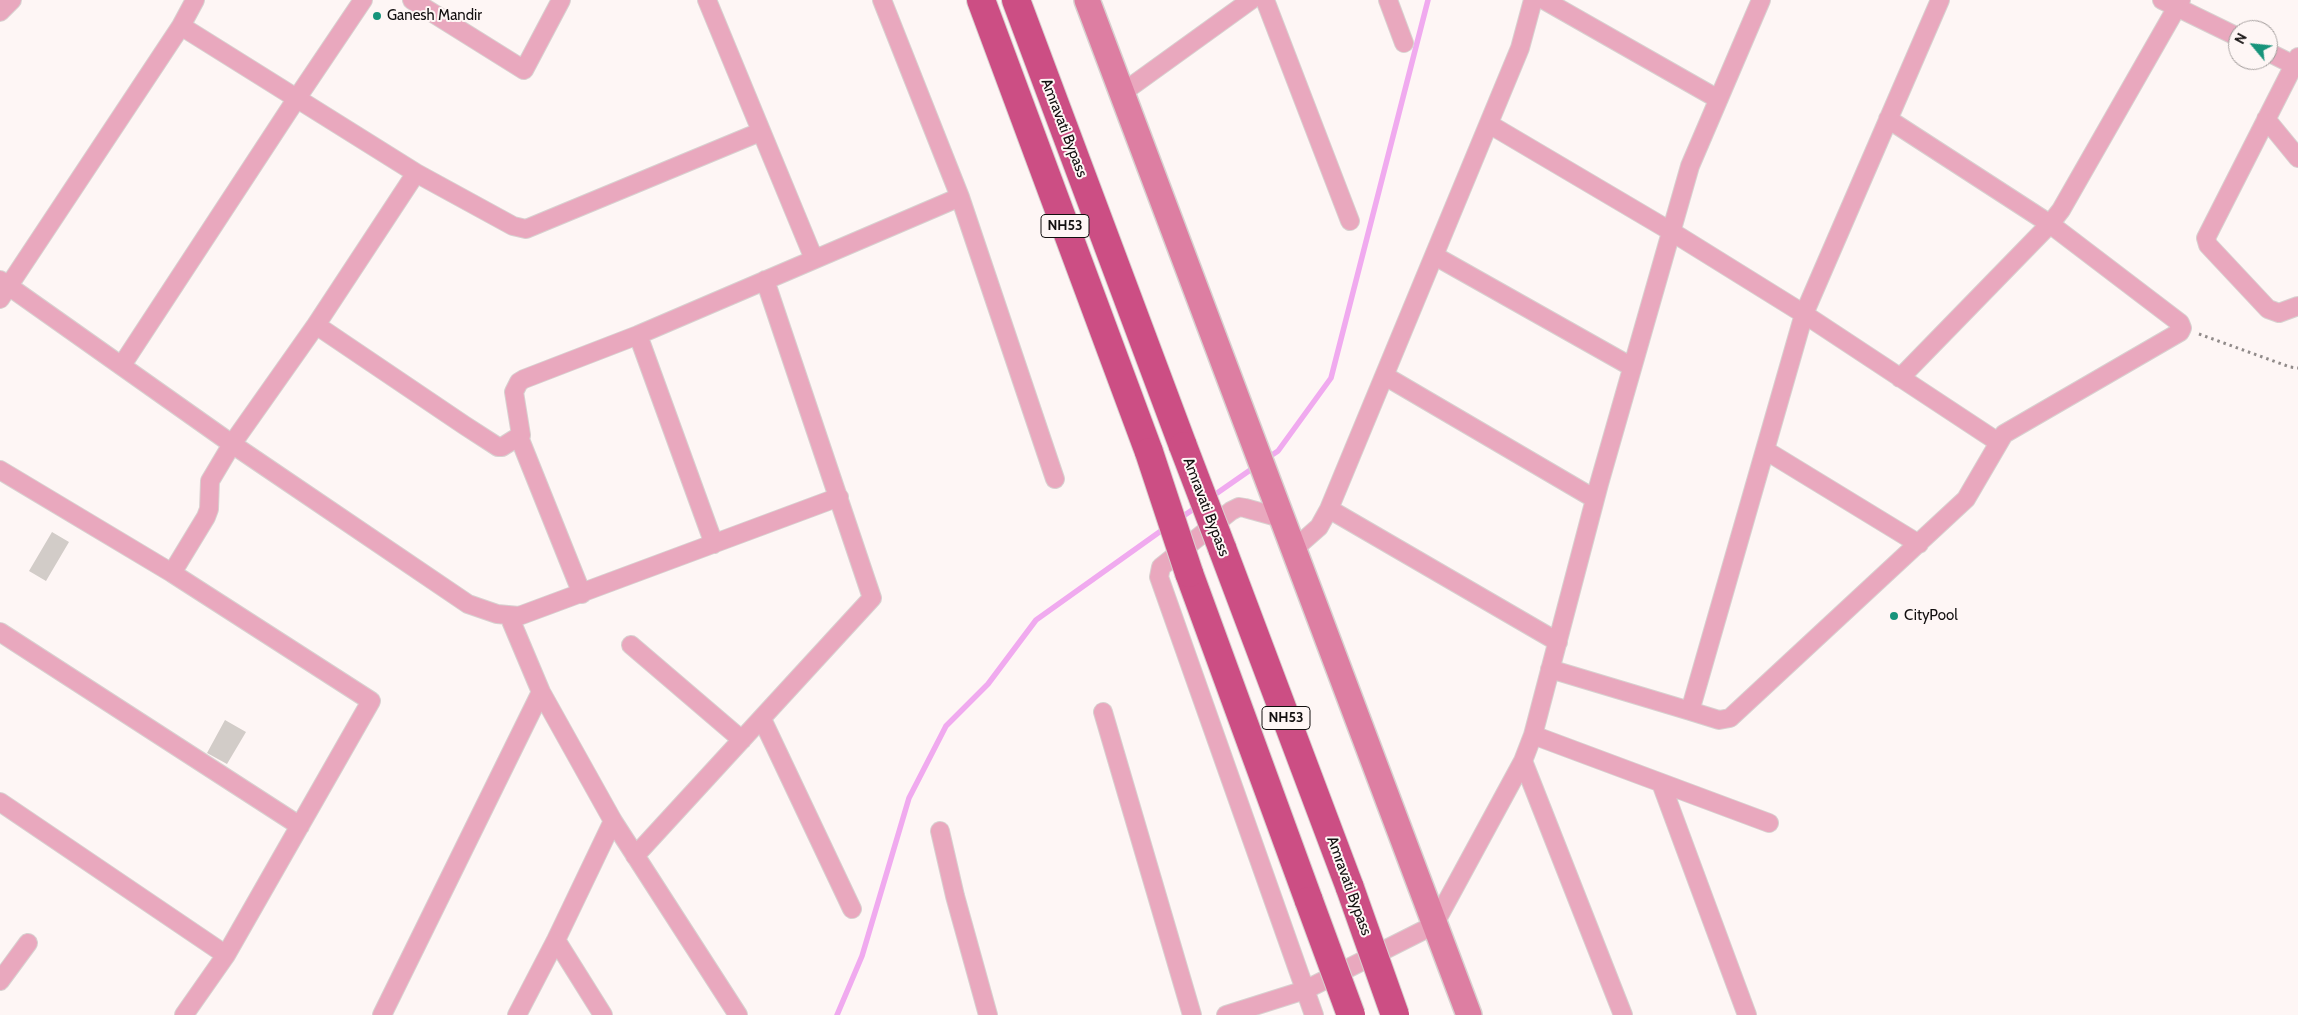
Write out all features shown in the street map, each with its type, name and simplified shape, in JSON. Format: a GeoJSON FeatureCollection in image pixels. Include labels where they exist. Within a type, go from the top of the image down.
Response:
{"type":"FeatureCollection","features":[{"type":"Feature","properties":{"kind":"highway","name":"NH53"},"geometry":{"type":"LineString","coordinates":[[981,0],[1149,452],[1190,573],[1351,1015]]}},
{"type":"Feature","properties":{"kind":"highway","name":"Amravati Bypass"},"geometry":{"type":"LineString","coordinates":[[1016,0],[1350,888],[1395,1015]]}},
{"type":"Feature","properties":{"kind":"highway"},"geometry":{"type":"LineString","coordinates":[[1002,55],[1031,42]]}},
{"type":"Feature","properties":{"kind":"main road"},"geometry":{"type":"LineString","coordinates":[[1087,0],[1469,1015]]}},
{"type":"Feature","properties":{"kind":"street"},"geometry":{"type":"LineString","coordinates":[[0,12],[11,0]]}},
{"type":"Feature","properties":{"kind":"street"},"geometry":{"type":"LineString","coordinates":[[195,0],[181,26],[2,289],[122,365],[232,444],[468,604],[509,616],[519,616],[582,594],[839,497]]}},
{"type":"Feature","properties":{"kind":"street"},"geometry":{"type":"LineString","coordinates":[[122,365],[363,0]]}},
{"type":"Feature","properties":{"kind":"street"},"geometry":{"type":"LineString","coordinates":[[412,0],[524,70],[560,0]]}},
{"type":"Feature","properties":{"kind":"street"},"geometry":{"type":"LineString","coordinates":[[707,0],[814,259]]}},
{"type":"Feature","properties":{"kind":"street"},"geometry":{"type":"LineString","coordinates":[[882,0],[960,198],[1055,479]]}},
{"type":"Feature","properties":{"kind":"street"},"geometry":{"type":"LineString","coordinates":[[1122,93],[1251,0]]}},
{"type":"Feature","properties":{"kind":"street"},"geometry":{"type":"LineString","coordinates":[[1265,0],[1350,221]]}},
{"type":"Feature","properties":{"kind":"street"},"geometry":{"type":"LineString","coordinates":[[1388,0],[1404,43]]}},
{"type":"Feature","properties":{"kind":"street"},"geometry":{"type":"LineString","coordinates":[[1294,549],[1319,527],[1329,509],[1520,48],[1533,0]]}},
{"type":"Feature","properties":{"kind":"street"},"geometry":{"type":"LineString","coordinates":[[1544,0],[1718,99]]}},
{"type":"Feature","properties":{"kind":"street"},"geometry":{"type":"LineString","coordinates":[[1226,1015],[1305,990],[1434,925],[1523,760],[1533,735],[1595,498],[1690,166],[1761,0]]}},
{"type":"Feature","properties":{"kind":"street"},"geometry":{"type":"LineString","coordinates":[[1690,711],[1804,314],[1940,0]]}},
{"type":"Feature","properties":{"kind":"street"},"geometry":{"type":"LineString","coordinates":[[1900,378],[2050,224],[2071,193],[2173,2],[2228,32]]}},
{"type":"Feature","properties":{"kind":"street"},"geometry":{"type":"LineString","coordinates":[[181,26],[416,173],[513,226],[526,229],[760,132]]}},
{"type":"Feature","properties":{"kind":"street"},"geometry":{"type":"LineString","coordinates":[[2278,55],[2296,61],[2207,234],[2206,242],[2268,309],[2279,314],[2298,306]]}},
{"type":"Feature","properties":{"kind":"street"},"geometry":{"type":"LineString","coordinates":[[1550,669],[1718,720],[1730,718],[1971,494],[1998,442],[2012,428],[2180,332],[2182,328],[2180,323],[2050,224],[1888,119]]}},
{"type":"Feature","properties":{"kind":"street"},"geometry":{"type":"LineString","coordinates":[[2266,119],[2298,158]]}},
{"type":"Feature","properties":{"kind":"street"},"geometry":{"type":"LineString","coordinates":[[1489,124],[1672,232],[1804,314],[1998,442]]}},
{"type":"Feature","properties":{"kind":"street"},"geometry":{"type":"LineString","coordinates":[[172,573],[206,517],[209,509],[210,481],[232,444],[316,325],[416,173]]}},
{"type":"Feature","properties":{"kind":"street"},"geometry":{"type":"LineString","coordinates":[[582,594],[520,437],[522,432],[514,392],[519,382],[638,335],[960,198]]}},
{"type":"Feature","properties":{"kind":"street"},"geometry":{"type":"LineString","coordinates":[[1435,256],[1632,367]]}},
{"type":"Feature","properties":{"kind":"street"},"geometry":{"type":"LineString","coordinates":[[635,856],[872,598],[765,280]]}},
{"type":"Feature","properties":{"kind":"street"},"geometry":{"type":"LineString","coordinates":[[316,325],[498,447],[502,447],[520,437]]}},
{"type":"Feature","properties":{"kind":"street"},"geometry":{"type":"LineString","coordinates":[[638,335],[714,544]]}},
{"type":"Feature","properties":{"kind":"street"},"geometry":{"type":"LineString","coordinates":[[1385,376],[1595,498]]}},
{"type":"Feature","properties":{"kind":"street"},"geometry":{"type":"LineString","coordinates":[[1765,450],[1919,544]]}},
{"type":"Feature","properties":{"kind":"street"},"geometry":{"type":"LineString","coordinates":[[0,470],[172,573],[371,701],[226,955],[184,1015]]}},
{"type":"Feature","properties":{"kind":"street"},"geometry":{"type":"LineString","coordinates":[[1281,518],[1239,507],[1231,511],[1161,567],[1159,577],[1314,1015]]}},
{"type":"Feature","properties":{"kind":"street"},"geometry":{"type":"LineString","coordinates":[[1329,509],[1558,642]]}},
{"type":"Feature","properties":{"kind":"street"},"geometry":{"type":"LineString","coordinates":[[509,616],[541,692],[613,822],[738,1015]]}},
{"type":"Feature","properties":{"kind":"street"},"geometry":{"type":"LineString","coordinates":[[0,632],[300,826]]}},
{"type":"Feature","properties":{"kind":"street"},"geometry":{"type":"LineString","coordinates":[[630,646],[742,740]]}},
{"type":"Feature","properties":{"kind":"street"},"geometry":{"type":"LineString","coordinates":[[382,1015],[541,692]]}},
{"type":"Feature","properties":{"kind":"street"},"geometry":{"type":"LineString","coordinates":[[1103,712],[1192,1015]]}},
{"type":"Feature","properties":{"kind":"street"},"geometry":{"type":"LineString","coordinates":[[762,719],[852,909]]}},
{"type":"Feature","properties":{"kind":"street"},"geometry":{"type":"LineString","coordinates":[[1533,735],[1769,823]]}},
{"type":"Feature","properties":{"kind":"street"},"geometry":{"type":"LineString","coordinates":[[1523,760],[1623,1015]]}},
{"type":"Feature","properties":{"kind":"street"},"geometry":{"type":"LineString","coordinates":[[1661,783],[1747,1015]]}},
{"type":"Feature","properties":{"kind":"street"},"geometry":{"type":"LineString","coordinates":[[0,802],[226,955]]}},
{"type":"Feature","properties":{"kind":"street"},"geometry":{"type":"LineString","coordinates":[[517,1015],[556,940],[613,822]]}},
{"type":"Feature","properties":{"kind":"street"},"geometry":{"type":"LineString","coordinates":[[940,831],[955,896],[988,1015]]}},
{"type":"Feature","properties":{"kind":"street"},"geometry":{"type":"LineString","coordinates":[[556,940],[602,1015]]}},
{"type":"Feature","properties":{"kind":"street"},"geometry":{"type":"LineString","coordinates":[[0,981],[28,943]]}},
{"type":"Feature","properties":{"kind":"path"},"geometry":{"type":"LineString","coordinates":[[2182,328],[2290,367],[2298,368]]}},
{"type":"Feature","properties":{"kind":"building"},"geometry":{"type":"Polygon","coordinates":[[[52,532],[69,542],[46,581],[29,571],[52,532]]]}},
{"type":"Feature","properties":{"kind":"building"},"geometry":{"type":"Polygon","coordinates":[[[225,720],[246,732],[227,764],[207,753],[225,720]]]}},
{"type":"Feature","properties":{"kind":"waterway"},"geometry":{"type":"LineString","coordinates":[[1266,459],[1278,451],[1331,378],[1428,0]]}},
{"type":"Feature","properties":{"kind":"waterway"},"geometry":{"type":"LineString","coordinates":[[1210,498],[1256,466]]}},
{"type":"Feature","properties":{"kind":"waterway"},"geometry":{"type":"LineString","coordinates":[[1179,519],[1198,506]]}},
{"type":"Feature","properties":{"kind":"waterway"},"geometry":{"type":"LineString","coordinates":[[837,1015],[862,956],[909,798],[946,726],[988,684],[1036,620],[1165,528]]}},
{"type":"Feature","properties":{"kind":"place","name":"Ganesh Mandir"},"geometry":{"type":"Point","coordinates":[377,16]}},
{"type":"Feature","properties":{"kind":"place","name":"CityPool"},"geometry":{"type":"Point","coordinates":[1894,616]}}]}
